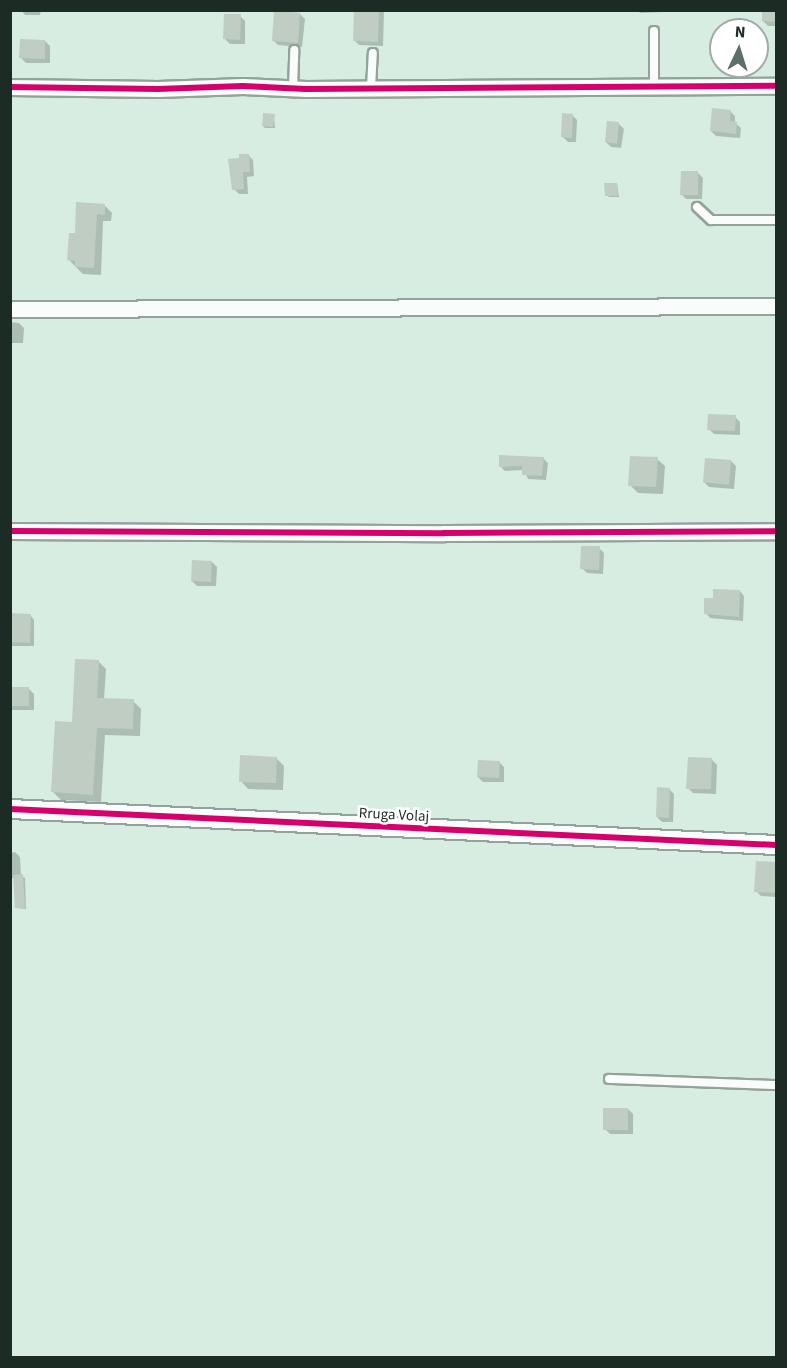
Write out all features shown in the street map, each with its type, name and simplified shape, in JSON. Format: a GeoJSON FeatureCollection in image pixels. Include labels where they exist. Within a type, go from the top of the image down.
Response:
{"type":"FeatureCollection","features":[{"type":"Feature","properties":{"kind":"street"},"geometry":{"type":"LineString","coordinates":[[10,87],[777,86]]}},
{"type":"Feature","properties":{"kind":"street"},"geometry":{"type":"LineString","coordinates":[[10,309],[777,306]]}},
{"type":"Feature","properties":{"kind":"street"},"geometry":{"type":"LineString","coordinates":[[10,531],[432,533],[777,531]]}},
{"type":"Feature","properties":{"kind":"street","name":"Rruga Volaj"},"geometry":{"type":"LineString","coordinates":[[10,809],[777,845]]}},
{"type":"Feature","properties":{"kind":"lane"},"geometry":{"type":"LineString","coordinates":[[654,31],[654,86]]}},
{"type":"Feature","properties":{"kind":"lane"},"geometry":{"type":"LineString","coordinates":[[293,88],[294,50]]}},
{"type":"Feature","properties":{"kind":"lane"},"geometry":{"type":"LineString","coordinates":[[371,88],[373,53]]}},
{"type":"Feature","properties":{"kind":"lane"},"geometry":{"type":"LineString","coordinates":[[697,207],[711,220],[777,220]]}},
{"type":"Feature","properties":{"kind":"lane"},"geometry":{"type":"LineString","coordinates":[[609,1079],[777,1085]]}},
{"type":"Feature","properties":{"kind":"building"},"geometry":{"type":"Polygon","coordinates":[[[274,10],[300,13],[298,43],[272,41],[274,10]]]}},
{"type":"Feature","properties":{"kind":"building"},"geometry":{"type":"Polygon","coordinates":[[[354,10],[379,10],[378,42],[353,41],[354,10]]]}},
{"type":"Feature","properties":{"kind":"building"},"geometry":{"type":"Polygon","coordinates":[[[762,10],[777,10],[777,22],[769,21],[769,18],[762,18],[762,10]]]}},
{"type":"Feature","properties":{"kind":"building"},"geometry":{"type":"Polygon","coordinates":[[[224,14],[241,14],[240,40],[223,39],[224,14]]]}},
{"type":"Feature","properties":{"kind":"building"},"geometry":{"type":"Polygon","coordinates":[[[20,39],[45,40],[45,59],[19,58],[20,39]]]}},
{"type":"Feature","properties":{"kind":"building"},"geometry":{"type":"Polygon","coordinates":[[[712,108],[731,110],[730,121],[737,122],[736,134],[710,131],[712,108]]]}},
{"type":"Feature","properties":{"kind":"building"},"geometry":{"type":"Polygon","coordinates":[[[263,113],[275,114],[273,127],[262,126],[263,113]]]}},
{"type":"Feature","properties":{"kind":"building"},"geometry":{"type":"Polygon","coordinates":[[[562,113],[573,114],[572,138],[561,137],[562,113]]]}},
{"type":"Feature","properties":{"kind":"building"},"geometry":{"type":"Polygon","coordinates":[[[607,121],[619,122],[617,144],[605,142],[607,121]]]}},
{"type":"Feature","properties":{"kind":"building"},"geometry":{"type":"Polygon","coordinates":[[[239,154],[249,154],[250,172],[243,172],[244,189],[232,190],[228,159],[239,158],[239,154]]]}},
{"type":"Feature","properties":{"kind":"building"},"geometry":{"type":"Polygon","coordinates":[[[681,171],[698,171],[698,195],[680,195],[681,171]]]}},
{"type":"Feature","properties":{"kind":"building"},"geometry":{"type":"Polygon","coordinates":[[[604,183],[617,183],[618,196],[605,196],[604,183]]]}},
{"type":"Feature","properties":{"kind":"building"},"geometry":{"type":"Polygon","coordinates":[[[76,202],[105,204],[105,215],[97,214],[94,268],[75,267],[75,261],[67,260],[69,233],[75,233],[76,202]]]}},
{"type":"Feature","properties":{"kind":"building"},"geometry":{"type":"Polygon","coordinates":[[[708,414],[736,415],[735,431],[707,430],[708,414]]]}},
{"type":"Feature","properties":{"kind":"building"},"geometry":{"type":"Polygon","coordinates":[[[499,455],[544,457],[542,476],[522,475],[522,466],[499,467],[499,455]]]}},
{"type":"Feature","properties":{"kind":"building"},"geometry":{"type":"Polygon","coordinates":[[[630,456],[658,457],[656,487],[628,486],[630,456]]]}},
{"type":"Feature","properties":{"kind":"building"},"geometry":{"type":"Polygon","coordinates":[[[705,458],[731,460],[729,485],[703,482],[705,458]]]}},
{"type":"Feature","properties":{"kind":"building"},"geometry":{"type":"Polygon","coordinates":[[[581,546],[600,546],[599,570],[580,569],[581,546]]]}},
{"type":"Feature","properties":{"kind":"building"},"geometry":{"type":"Polygon","coordinates":[[[192,560],[212,561],[211,582],[191,581],[192,560]]]}},
{"type":"Feature","properties":{"kind":"building"},"geometry":{"type":"Polygon","coordinates":[[[713,589],[740,590],[739,617],[704,614],[704,598],[713,598],[713,589]]]}},
{"type":"Feature","properties":{"kind":"building"},"geometry":{"type":"Polygon","coordinates":[[[10,613],[31,614],[30,643],[10,642],[10,613]]]}},
{"type":"Feature","properties":{"kind":"building"},"geometry":{"type":"Polygon","coordinates":[[[75,659],[99,660],[97,698],[134,699],[133,729],[97,728],[93,795],[51,792],[55,721],[72,722],[75,659]]]}},
{"type":"Feature","properties":{"kind":"building"},"geometry":{"type":"Polygon","coordinates":[[[10,687],[29,687],[29,706],[10,706],[10,687]]]}},
{"type":"Feature","properties":{"kind":"building"},"geometry":{"type":"Polygon","coordinates":[[[240,755],[277,757],[276,783],[239,782],[240,755]]]}},
{"type":"Feature","properties":{"kind":"building"},"geometry":{"type":"Polygon","coordinates":[[[688,757],[712,758],[711,789],[686,789],[688,757]]]}},
{"type":"Feature","properties":{"kind":"building"},"geometry":{"type":"Polygon","coordinates":[[[478,760],[500,761],[499,778],[477,777],[478,760]]]}},
{"type":"Feature","properties":{"kind":"building"},"geometry":{"type":"Polygon","coordinates":[[[657,787],[670,788],[669,818],[656,817],[657,787]]]}},
{"type":"Feature","properties":{"kind":"building"},"geometry":{"type":"Polygon","coordinates":[[[756,861],[777,862],[777,893],[754,892],[756,861]]]}},
{"type":"Feature","properties":{"kind":"building"},"geometry":{"type":"Polygon","coordinates":[[[23,874],[25,908],[15,908],[13,875],[23,874]]]}},
{"type":"Feature","properties":{"kind":"building"},"geometry":{"type":"Polygon","coordinates":[[[603,1108],[628,1108],[628,1130],[603,1130],[603,1108]]]}},
{"type":"Feature","properties":{"kind":"cycle path"},"geometry":{"type":"LineString","coordinates":[[10,87],[158,89],[243,86],[306,89],[776,86]]}},
{"type":"Feature","properties":{"kind":"cycle path"},"geometry":{"type":"LineString","coordinates":[[10,531],[444,533],[776,531]]}},
{"type":"Feature","properties":{"kind":"cycle path"},"geometry":{"type":"LineString","coordinates":[[10,809],[776,845]]}}]}
